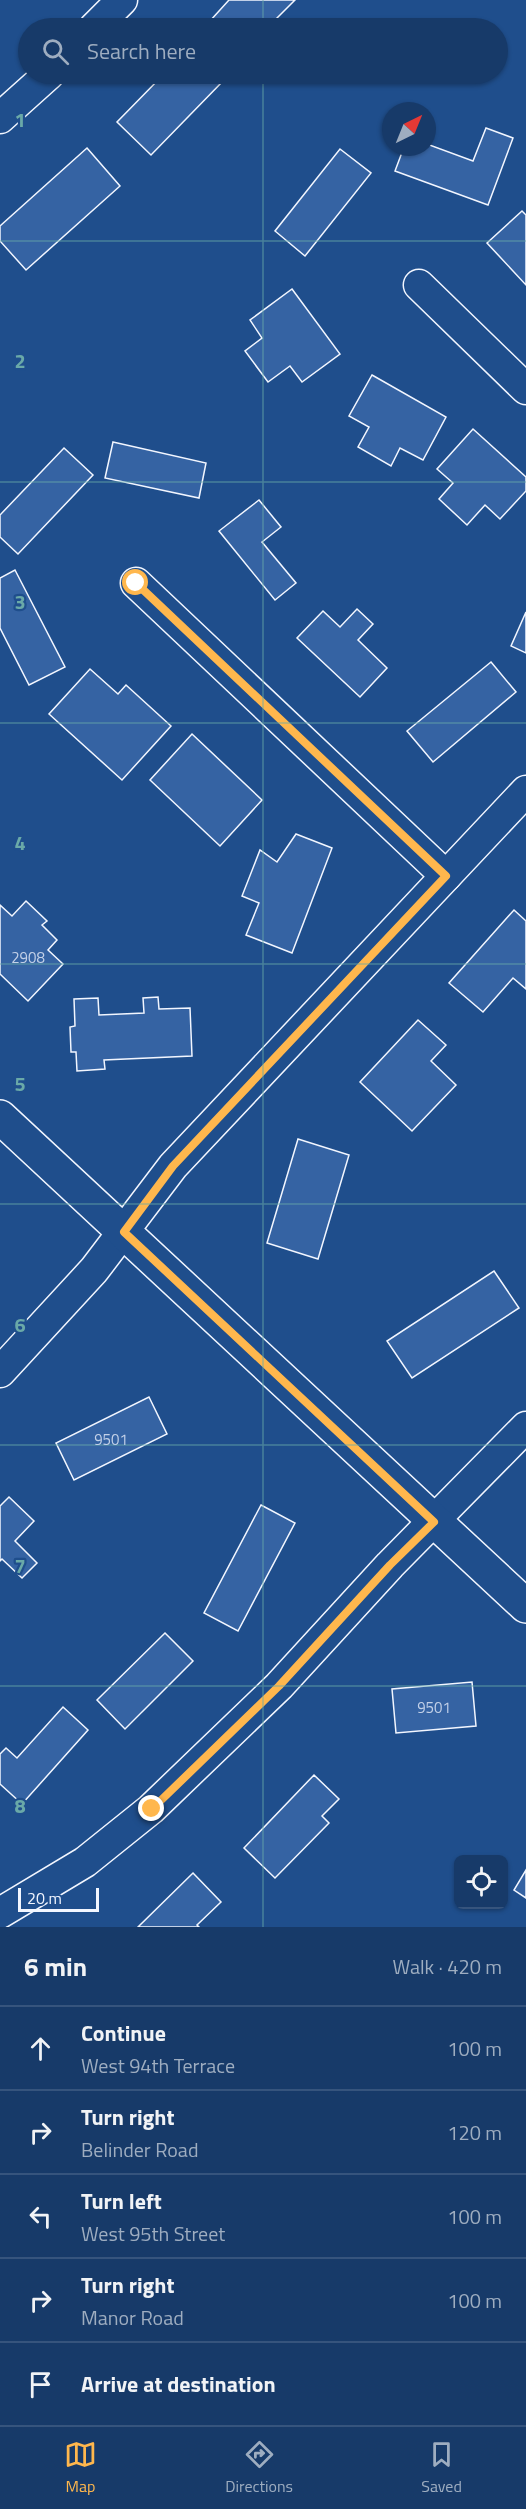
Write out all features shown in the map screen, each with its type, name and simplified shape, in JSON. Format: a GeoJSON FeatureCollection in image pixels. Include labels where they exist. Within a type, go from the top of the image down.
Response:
{"type":"FeatureCollection","features":[{"type":"Feature","properties":{"kind":"main road"},"geometry":{"type":"LineString","coordinates":[[0,1117],[526,1606]]}},
{"type":"Feature","properties":{"kind":"street"},"geometry":{"type":"LineString","coordinates":[[104,18],[122,0]]}},
{"type":"Feature","properties":{"kind":"street"},"geometry":{"type":"LineString","coordinates":[[0,118],[38,84]]}},
{"type":"Feature","properties":{"kind":"street"},"geometry":{"type":"LineString","coordinates":[[419,285],[526,389]]}},
{"type":"Feature","properties":{"kind":"street"},"geometry":{"type":"LineString","coordinates":[[136,583],[446,876]]}},
{"type":"Feature","properties":{"kind":"street"},"geometry":{"type":"LineString","coordinates":[[0,1372],[94,1270],[173,1166],[526,791]]}},
{"type":"Feature","properties":{"kind":"street"},"geometry":{"type":"LineString","coordinates":[[0,1913],[85,1862],[152,1809],[271,1693],[390,1565],[526,1427]]}},
{"type":"Feature","properties":{"kind":"building"},"geometry":{"type":"Polygon","coordinates":[[[229,0],[295,0],[277,18],[213,18],[229,0]]]}},
{"type":"Feature","properties":{"kind":"building"},"geometry":{"type":"Polygon","coordinates":[[[154,84],[220,84],[151,155],[117,122],[154,84]]]}},
{"type":"Feature","properties":{"kind":"building"},"geometry":{"type":"Polygon","coordinates":[[[486,128],[513,138],[488,205],[395,171],[401,156],[436,156],[436,147],[473,161],[486,128]]]}},
{"type":"Feature","properties":{"kind":"building"},"geometry":{"type":"Polygon","coordinates":[[[87,148],[120,186],[26,270],[0,241],[0,226],[87,148]]]}},
{"type":"Feature","properties":{"kind":"building"},"geometry":{"type":"Polygon","coordinates":[[[340,149],[371,173],[305,256],[275,231],[340,149]]]}},
{"type":"Feature","properties":{"kind":"building"},"geometry":{"type":"Polygon","coordinates":[[[522,211],[526,215],[526,285],[487,243],[522,211]]]}},
{"type":"Feature","properties":{"kind":"building"},"geometry":{"type":"Polygon","coordinates":[[[292,289],[340,354],[302,382],[290,366],[268,382],[245,351],[262,338],[250,320],[292,289]]]}},
{"type":"Feature","properties":{"kind":"building"},"geometry":{"type":"Polygon","coordinates":[[[372,375],[446,417],[423,460],[400,448],[391,466],[358,447],[369,427],[349,416],[372,375]]]}},
{"type":"Feature","properties":{"kind":"building"},"geometry":{"type":"Polygon","coordinates":[[[473,429],[526,477],[526,491],[500,519],[485,505],[467,525],[439,499],[453,483],[437,469],[473,429]]]}},
{"type":"Feature","properties":{"kind":"building"},"geometry":{"type":"Polygon","coordinates":[[[113,442],[206,463],[199,498],[105,478],[113,442]]]}},
{"type":"Feature","properties":{"kind":"building"},"geometry":{"type":"Polygon","coordinates":[[[64,448],[93,475],[18,554],[0,537],[0,515],[64,448]]]}},
{"type":"Feature","properties":{"kind":"building"},"geometry":{"type":"Polygon","coordinates":[[[259,500],[281,527],[262,542],[296,583],[275,600],[219,531],[259,500]]]}},
{"type":"Feature","properties":{"kind":"building"},"geometry":{"type":"Polygon","coordinates":[[[15,570],[65,667],[29,685],[0,628],[0,578],[15,570]]]}},
{"type":"Feature","properties":{"kind":"building"},"geometry":{"type":"Polygon","coordinates":[[[357,609],[373,624],[358,640],[387,668],[360,697],[297,638],[323,611],[340,627],[357,609]]]}},
{"type":"Feature","properties":{"kind":"building"},"geometry":{"type":"Polygon","coordinates":[[[526,612],[526,653],[511,646],[526,612]]]}},
{"type":"Feature","properties":{"kind":"building"},"geometry":{"type":"Polygon","coordinates":[[[491,662],[516,692],[433,762],[407,731],[491,662]]]}},
{"type":"Feature","properties":{"kind":"building"},"geometry":{"type":"Polygon","coordinates":[[[90,669],[118,694],[126,685],[171,726],[122,780],[49,714],[90,669]]]}},
{"type":"Feature","properties":{"kind":"building"},"geometry":{"type":"Polygon","coordinates":[[[192,734],[262,800],[220,846],[150,780],[192,734]]]}},
{"type":"Feature","properties":{"kind":"building"},"geometry":{"type":"Polygon","coordinates":[[[296,834],[332,848],[292,953],[246,935],[259,903],[242,896],[260,850],[277,862],[296,834]]]}},
{"type":"Feature","properties":{"kind":"building"},"geometry":{"type":"Polygon","coordinates":[[[26,901],[47,921],[42,925],[57,940],[48,950],[63,964],[28,1001],[0,974],[0,905],[12,916],[26,901]]]}},
{"type":"Feature","properties":{"kind":"building"},"geometry":{"type":"Polygon","coordinates":[[[514,910],[526,921],[526,989],[513,978],[483,1012],[449,983],[514,910]]]}},
{"type":"Feature","properties":{"kind":"building"},"geometry":{"type":"Polygon","coordinates":[[[158,997],[159,1009],[190,1008],[192,1056],[104,1060],[105,1069],[77,1071],[76,1052],[71,1052],[70,1027],[75,1026],[74,999],[98,998],[99,1015],[144,1013],[143,998],[158,997]]]}},
{"type":"Feature","properties":{"kind":"building"},"geometry":{"type":"Polygon","coordinates":[[[418,1020],[446,1045],[431,1061],[456,1085],[412,1131],[360,1082],[418,1020]]]}},
{"type":"Feature","properties":{"kind":"building"},"geometry":{"type":"Polygon","coordinates":[[[298,1139],[349,1155],[318,1259],[267,1243],[298,1139]]]}},
{"type":"Feature","properties":{"kind":"building"},"geometry":{"type":"Polygon","coordinates":[[[494,1271],[519,1308],[412,1378],[387,1341],[494,1271]]]}},
{"type":"Feature","properties":{"kind":"building"},"geometry":{"type":"Polygon","coordinates":[[[149,1397],[167,1434],[74,1480],[56,1443],[149,1397]]]}},
{"type":"Feature","properties":{"kind":"building"},"geometry":{"type":"Polygon","coordinates":[[[9,1497],[34,1521],[15,1541],[37,1563],[22,1578],[2,1559],[0,1561],[0,1506],[9,1497]]]}},
{"type":"Feature","properties":{"kind":"building"},"geometry":{"type":"Polygon","coordinates":[[[261,1505],[295,1523],[238,1631],[204,1613],[261,1505]]]}},
{"type":"Feature","properties":{"kind":"building"},"geometry":{"type":"Polygon","coordinates":[[[165,1633],[193,1661],[125,1729],[97,1700],[165,1633]]]}},
{"type":"Feature","properties":{"kind":"building"},"geometry":{"type":"Polygon","coordinates":[[[472,1682],[476,1726],[396,1733],[392,1689],[472,1682]]]}},
{"type":"Feature","properties":{"kind":"building"},"geometry":{"type":"Polygon","coordinates":[[[63,1707],[88,1730],[22,1804],[0,1784],[0,1754],[6,1748],[17,1758],[63,1707]]]}},
{"type":"Feature","properties":{"kind":"building"},"geometry":{"type":"Polygon","coordinates":[[[314,1775],[339,1799],[322,1816],[329,1823],[275,1878],[244,1848],[314,1775]]]}},
{"type":"Feature","properties":{"kind":"building"},"geometry":{"type":"Polygon","coordinates":[[[526,1870],[526,1898],[514,1890],[526,1870]]]}},
{"type":"Feature","properties":{"kind":"building"},"geometry":{"type":"Polygon","coordinates":[[[193,1873],[221,1902],[197,1925],[199,1927],[138,1927],[193,1873]]]}},
{"type":"Feature","properties":{"kind":"route"},"geometry":{"type":"LineString","coordinates":[[136,583],[446,876],[173,1166],[124,1232],[434,1522],[390,1565],[279,1686],[152,1809]]}}]}
